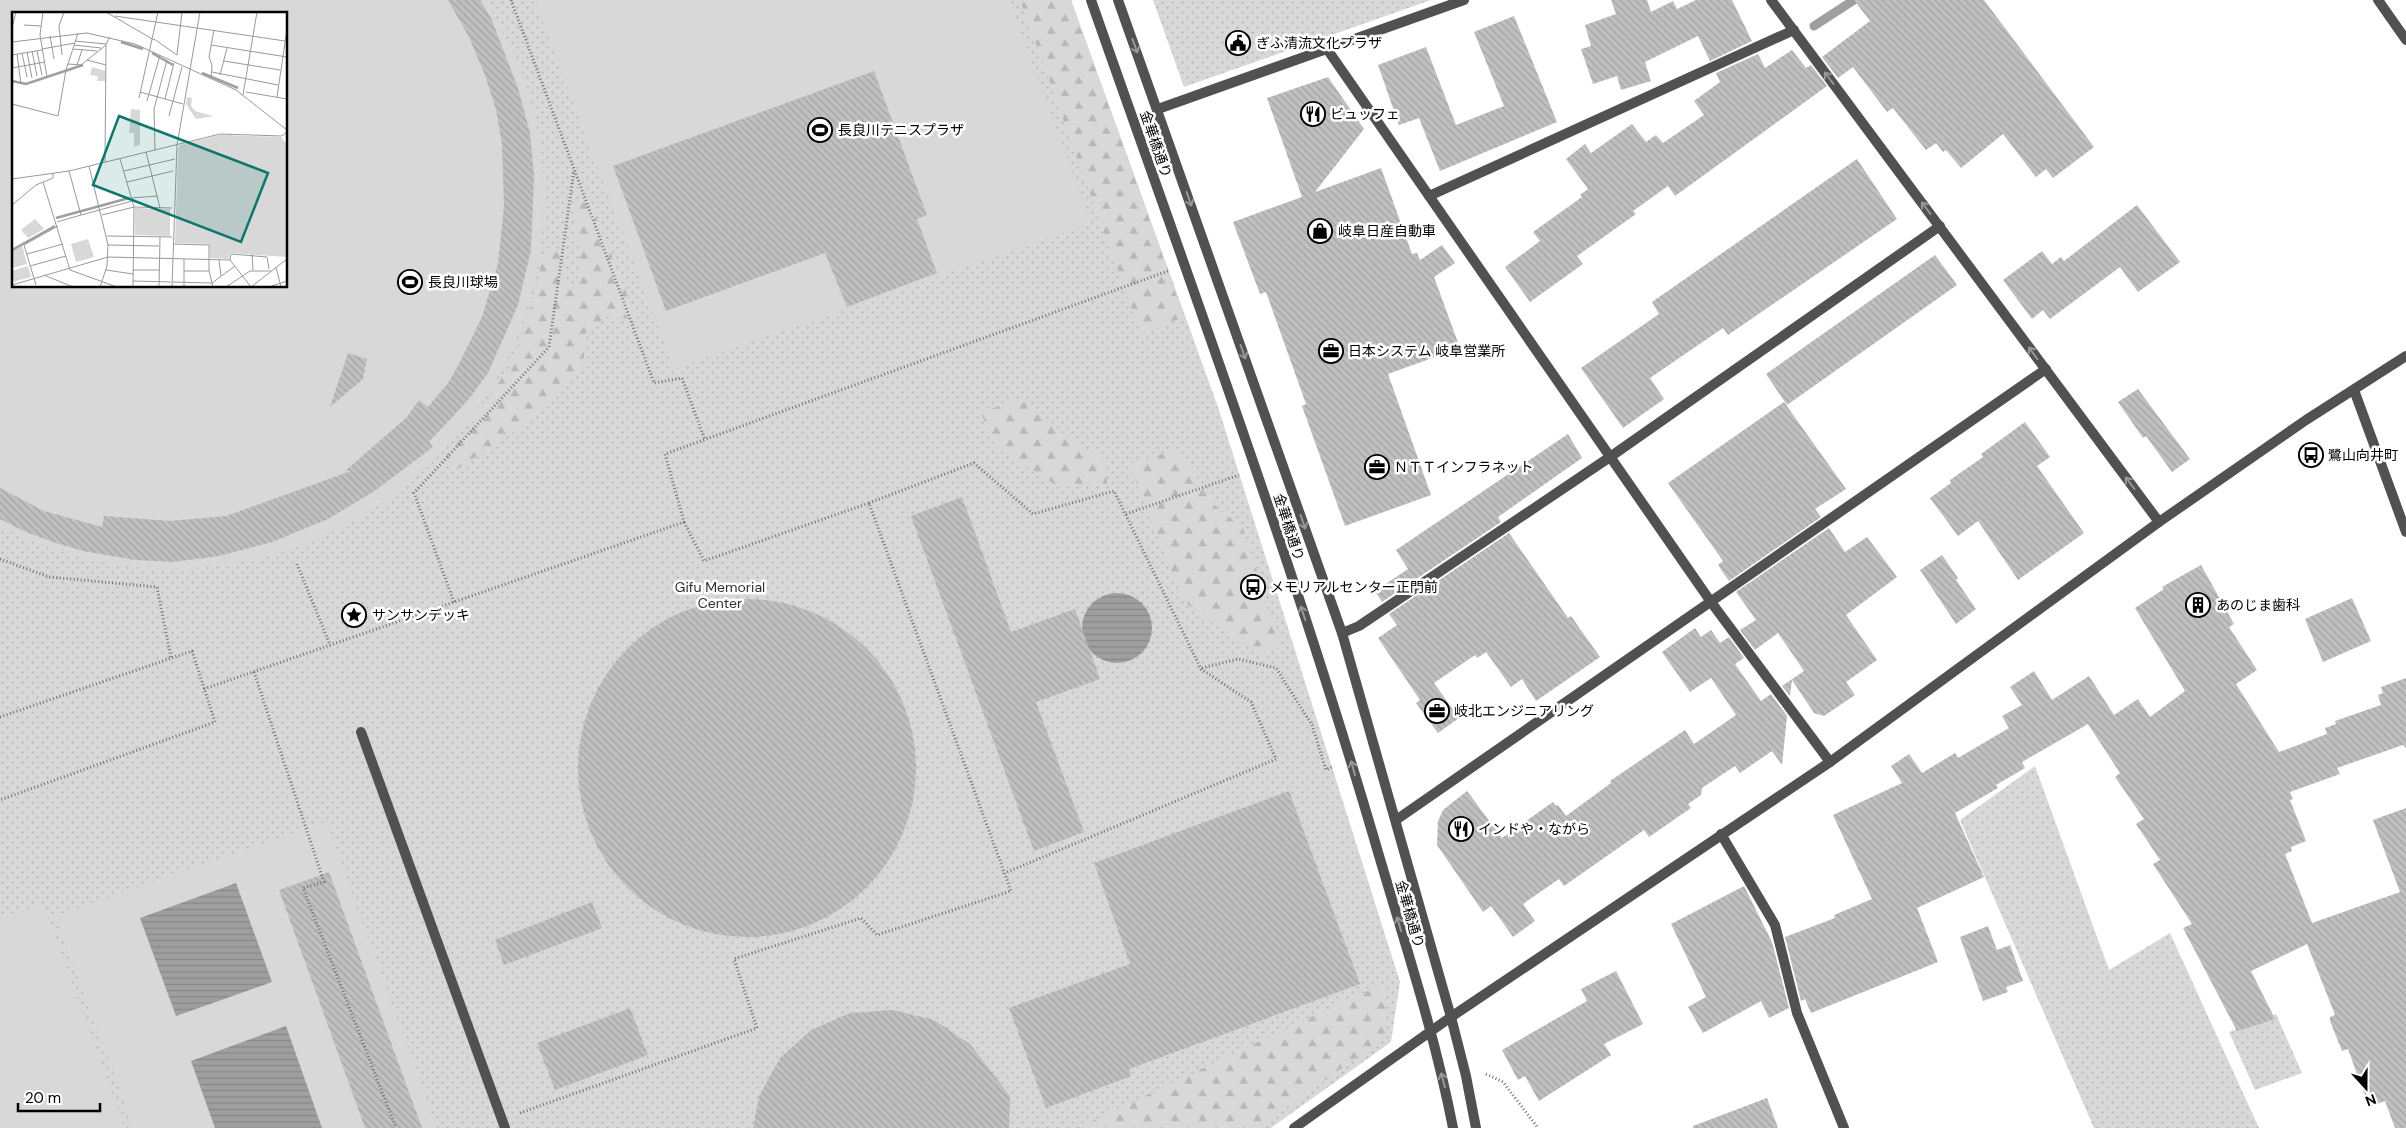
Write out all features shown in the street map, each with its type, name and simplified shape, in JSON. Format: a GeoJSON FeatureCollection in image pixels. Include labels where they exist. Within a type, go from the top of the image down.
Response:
{"type":"FeatureCollection","features":[{"type":"Feature","properties":{"kind":"street","name":"金華橋通り"},"geometry":{"type":"LineString","coordinates":[[1091,0],[1256,469],[1351,760],[1430,1032],[1453,1128]]}},
{"type":"Feature","properties":{"kind":"street","name":"金華橋通り"},"geometry":{"type":"LineString","coordinates":[[1118,0],[1342,633],[1451,1017],[1466,1076],[1476,1128]]}},
{"type":"Feature","properties":{"kind":"street"},"geometry":{"type":"LineString","coordinates":[[1158,109],[1464,0]]}},
{"type":"Feature","properties":{"kind":"street"},"geometry":{"type":"LineString","coordinates":[[1771,0],[2159,522]]}},
{"type":"Feature","properties":{"kind":"street"},"geometry":{"type":"LineString","coordinates":[[2378,0],[2406,40]]}},
{"type":"Feature","properties":{"kind":"street"},"geometry":{"type":"LineString","coordinates":[[1429,196],[1794,30]]}},
{"type":"Feature","properties":{"kind":"street"},"geometry":{"type":"LineString","coordinates":[[1326,49],[1711,602],[1830,762]]}},
{"type":"Feature","properties":{"kind":"street"},"geometry":{"type":"LineString","coordinates":[[1342,633],[1359,626],[1610,457],[1940,226]]}},
{"type":"Feature","properties":{"kind":"street"},"geometry":{"type":"LineString","coordinates":[[1294,1128],[1451,1017],[1830,762],[2159,522],[2406,356]]}},
{"type":"Feature","properties":{"kind":"street"},"geometry":{"type":"LineString","coordinates":[[1396,820],[2046,369]]}},
{"type":"Feature","properties":{"kind":"street"},"geometry":{"type":"LineString","coordinates":[[2354,390],[2406,532]]}},
{"type":"Feature","properties":{"kind":"street"},"geometry":{"type":"LineString","coordinates":[[361,732],[505,1128]]}},
{"type":"Feature","properties":{"kind":"street"},"geometry":{"type":"LineString","coordinates":[[1721,834],[1774,925],[1797,1013],[1844,1128]]}},
{"type":"Feature","properties":{"kind":"path"},"geometry":{"type":"LineString","coordinates":[[511,0],[654,384],[682,378],[705,440]]}},
{"type":"Feature","properties":{"kind":"path"},"geometry":{"type":"LineString","coordinates":[[454,602],[414,493],[549,348],[574,169]]}},
{"type":"Feature","properties":{"kind":"path"},"geometry":{"type":"LineString","coordinates":[[1005,873],[1276,759],[1251,702],[1201,669],[1114,491],[1034,514],[974,463],[869,503],[704,561],[684,522],[665,454],[1184,265]]}},
{"type":"Feature","properties":{"kind":"path"},"geometry":{"type":"LineString","coordinates":[[1126,514],[1256,469]]}},
{"type":"Feature","properties":{"kind":"path"},"geometry":{"type":"LineString","coordinates":[[515,1115],[757,1028],[734,959],[861,918],[877,935],[1011,891],[869,503]]}},
{"type":"Feature","properties":{"kind":"path"},"geometry":{"type":"LineString","coordinates":[[204,689],[684,522]]}},
{"type":"Feature","properties":{"kind":"path"},"geometry":{"type":"LineString","coordinates":[[0,559],[49,576],[157,587],[171,658]]}},
{"type":"Feature","properties":{"kind":"path"},"geometry":{"type":"LineString","coordinates":[[297,564],[330,645]]}},
{"type":"Feature","properties":{"kind":"path"},"geometry":{"type":"LineString","coordinates":[[0,717],[192,651],[215,722],[0,800]]}},
{"type":"Feature","properties":{"kind":"path"},"geometry":{"type":"LineString","coordinates":[[1201,669],[1238,659],[1276,668],[1312,725],[1326,770],[1351,760]]}},
{"type":"Feature","properties":{"kind":"path"},"geometry":{"type":"LineString","coordinates":[[254,672],[324,882],[303,888],[396,1128]]}},
{"type":"Feature","properties":{"kind":"path"},"geometry":{"type":"LineString","coordinates":[[1466,1076],[1482,1073],[1503,1082],[1538,1128]]}},
{"type":"Feature","properties":{"kind":"green space","name":"Gifu Memorial Center"},"geometry":{"type":"Polygon","coordinates":[[[0,0],[1071,0],[1218,407],[1400,982],[1391,1042],[1271,1128],[0,1128],[0,0]]]}},
{"type":"Feature","properties":{"kind":"green space","name":"長良川球場"},"geometry":{"type":"Polygon","coordinates":[[[0,0],[485,0],[503,31],[518,63],[529,96],[538,131],[544,206],[535,278],[513,345],[478,407],[433,461],[378,506],[314,541],[242,562],[180,569],[118,565],[87,559],[28,539],[0,526],[0,0]]]}},
{"type":"Feature","properties":{"kind":"green space","name":"長良川テニスプラザ"},"geometry":{"type":"Polygon","coordinates":[[[534,0],[1009,0],[1091,223],[674,369],[534,0]]]}},
{"type":"Feature","properties":{"kind":"green space"},"geometry":{"type":"Polygon","coordinates":[[[1020,0],[1071,0],[1184,317],[1141,334],[1020,0]]]}},
{"type":"Feature","properties":{"kind":"green space","name":"ぎふ清流文化プラザ"},"geometry":{"type":"Polygon","coordinates":[[[1153,0],[1431,0],[1184,87],[1153,0]]]}},
{"type":"Feature","properties":{"kind":"green space"},"geometry":{"type":"Polygon","coordinates":[[[584,187],[637,319],[607,317],[586,331],[583,367],[521,427],[456,470],[446,455],[472,424],[512,362],[536,292],[541,261],[557,248],[570,289],[582,272],[573,208],[584,187]]]}},
{"type":"Feature","properties":{"kind":"green space"},"geometry":{"type":"Polygon","coordinates":[[[1025,398],[1069,439],[1105,459],[1107,484],[1060,487],[995,447],[981,412],[1025,398]]]}},
{"type":"Feature","properties":{"kind":"green space"},"geometry":{"type":"Polygon","coordinates":[[[1178,449],[1216,507],[1243,528],[1281,646],[1261,656],[1184,602],[1129,464],[1178,449]]]}},
{"type":"Feature","properties":{"kind":"green space"},"geometry":{"type":"Polygon","coordinates":[[[2035,766],[2109,970],[2170,933],[2259,1128],[2094,1128],[1960,820],[2035,766]]]}},
{"type":"Feature","properties":{"kind":"green space"},"geometry":{"type":"Polygon","coordinates":[[[326,822],[437,1128],[134,1128],[55,916],[326,822]]]}},
{"type":"Feature","properties":{"kind":"green space"},"geometry":{"type":"Polygon","coordinates":[[[43,904],[125,1128],[0,1128],[0,920],[43,904]]]}},
{"type":"Feature","properties":{"kind":"green space"},"geometry":{"type":"Polygon","coordinates":[[[1385,984],[1385,1037],[1258,1128],[1078,1128],[1353,997],[1385,984]]]}},
{"type":"Feature","properties":{"kind":"green space"},"geometry":{"type":"Polygon","coordinates":[[[2276,1014],[2302,1073],[2255,1090],[2229,1032],[2276,1014]]]}},
{"type":"Feature","properties":{"kind":"shaded area"},"geometry":{"type":"Polygon","coordinates":[[[1117,593],[1130,596],[1142,603],[1149,615],[1152,628],[1149,641],[1142,653],[1130,660],[1117,663],[1104,660],[1092,653],[1085,641],[1082,628],[1085,615],[1092,603],[1104,596],[1117,593]]]}},
{"type":"Feature","properties":{"kind":"shaded area"},"geometry":{"type":"Polygon","coordinates":[[[236,883],[272,982],[176,1016],[140,918],[236,883]]]}},
{"type":"Feature","properties":{"kind":"shaded area"},"geometry":{"type":"Polygon","coordinates":[[[286,1026],[322,1128],[215,1128],[191,1061],[286,1026]]]}},
{"type":"Feature","properties":{"kind":"building"},"geometry":{"type":"Polygon","coordinates":[[[448,0],[480,0],[491,18],[518,88],[530,133],[534,175],[531,250],[518,305],[488,373],[469,399],[429,442],[433,447],[373,492],[328,519],[272,542],[219,556],[173,562],[135,560],[83,551],[56,543],[26,532],[0,519],[0,488],[44,511],[102,527],[104,516],[170,521],[226,516],[351,471],[345,471],[407,417],[419,400],[428,407],[448,383],[482,317],[498,264],[504,206],[502,144],[496,110],[486,78],[469,37],[448,0]]]}},
{"type":"Feature","properties":{"kind":"building"},"geometry":{"type":"Polygon","coordinates":[[[1611,0],[1647,0],[1651,12],[1673,1],[1677,9],[1696,0],[1732,0],[1752,41],[1710,61],[1698,36],[1645,62],[1651,81],[1621,90],[1617,76],[1593,84],[1581,49],[1591,46],[1585,25],[1616,14],[1611,0]]]}},
{"type":"Feature","properties":{"kind":"building"},"geometry":{"type":"Polygon","coordinates":[[[1854,0],[1984,0],[2094,147],[2053,178],[2046,169],[2036,177],[2003,134],[1961,168],[1946,150],[1943,152],[1936,143],[1926,150],[1893,108],[1887,112],[1853,67],[1838,78],[1822,57],[1870,21],[1854,0]]]}},
{"type":"Feature","properties":{"kind":"building"},"geometry":{"type":"Polygon","coordinates":[[[1514,16],[1557,122],[1440,171],[1419,118],[1399,125],[1378,65],[1426,47],[1456,125],[1504,106],[1474,32],[1514,16]]]}},
{"type":"Feature","properties":{"kind":"building"},"geometry":{"type":"Polygon","coordinates":[[[1792,50],[1806,68],[1811,65],[1827,86],[1675,196],[1668,186],[1633,211],[1636,214],[1577,256],[1583,264],[1530,302],[1505,267],[1540,241],[1533,232],[1582,197],[1580,195],[1588,189],[1566,159],[1585,144],[1591,153],[1632,124],[1646,142],[1656,135],[1663,143],[1704,115],[1694,101],[1720,82],[1716,73],[1758,54],[1765,68],[1792,50]]]}},
{"type":"Feature","properties":{"kind":"building"},"geometry":{"type":"Polygon","coordinates":[[[874,71],[927,215],[917,219],[937,273],[847,307],[825,253],[666,311],[613,166],[874,71]]]}},
{"type":"Feature","properties":{"kind":"building"},"geometry":{"type":"Polygon","coordinates":[[[1328,77],[1364,129],[1315,192],[1381,168],[1412,254],[1417,253],[1420,260],[1442,245],[1455,263],[1434,277],[1460,348],[1388,374],[1431,495],[1345,526],[1302,406],[1306,404],[1266,292],[1260,294],[1233,222],[1302,197],[1267,98],[1328,77]]]}},
{"type":"Feature","properties":{"kind":"building"},"geometry":{"type":"Polygon","coordinates":[[[1857,159],[1897,219],[1728,335],[1723,328],[1650,378],[1664,399],[1623,428],[1581,368],[1659,314],[1652,302],[1857,159]]]}},
{"type":"Feature","properties":{"kind":"building"},"geometry":{"type":"Polygon","coordinates":[[[2137,205],[2180,262],[2138,292],[2120,267],[2050,319],[2043,310],[2032,319],[2003,280],[2042,251],[2052,264],[2061,257],[2064,261],[2137,205]]]}},
{"type":"Feature","properties":{"kind":"building"},"geometry":{"type":"Polygon","coordinates":[[[1935,255],[1957,285],[1787,405],[1766,374],[1935,255]]]}},
{"type":"Feature","properties":{"kind":"building"},"geometry":{"type":"Polygon","coordinates":[[[348,353],[367,359],[363,379],[330,407],[348,353]]]}},
{"type":"Feature","properties":{"kind":"building"},"geometry":{"type":"Polygon","coordinates":[[[2138,389],[2190,459],[2172,472],[2146,436],[2143,438],[2118,402],[2138,389]]]}},
{"type":"Feature","properties":{"kind":"building"},"geometry":{"type":"Polygon","coordinates":[[[1784,402],[1846,489],[1815,509],[1821,517],[1729,581],[1718,565],[1723,561],[1668,483],[1784,402]]]}},
{"type":"Feature","properties":{"kind":"building"},"geometry":{"type":"Polygon","coordinates":[[[2025,422],[2050,457],[2037,466],[2084,533],[2018,580],[1978,521],[1958,536],[1930,498],[1951,483],[1950,480],[1983,457],[1981,454],[2025,422]]]}},
{"type":"Feature","properties":{"kind":"building"},"geometry":{"type":"Polygon","coordinates":[[[1568,434],[1582,458],[1498,517],[1501,522],[1382,602],[1375,591],[1408,569],[1396,550],[1568,434]]]}},
{"type":"Feature","properties":{"kind":"building"},"geometry":{"type":"Polygon","coordinates":[[[962,497],[1011,632],[1075,609],[1100,679],[1036,702],[1084,832],[1034,851],[911,516],[962,497]]]}},
{"type":"Feature","properties":{"kind":"building"},"geometry":{"type":"Polygon","coordinates":[[[1829,528],[1845,552],[1867,537],[1897,577],[1846,615],[1877,660],[1846,682],[1855,695],[1824,716],[1814,713],[1792,680],[1790,696],[1782,686],[1804,671],[1778,633],[1755,650],[1740,630],[1756,620],[1736,592],[1829,528]]]}},
{"type":"Feature","properties":{"kind":"building"},"geometry":{"type":"Polygon","coordinates":[[[1509,533],[1568,618],[1571,616],[1600,657],[1536,701],[1522,679],[1511,687],[1486,652],[1477,658],[1475,655],[1434,683],[1459,718],[1438,733],[1416,703],[1420,700],[1378,638],[1397,625],[1389,614],[1509,533]]]}},
{"type":"Feature","properties":{"kind":"building"},"geometry":{"type":"Polygon","coordinates":[[[1942,555],[1976,609],[1956,624],[1920,570],[1942,555]]]}},
{"type":"Feature","properties":{"kind":"building"},"geometry":{"type":"Polygon","coordinates":[[[2201,565],[2234,624],[2229,627],[2257,670],[2236,684],[2279,752],[2327,734],[2325,728],[2336,724],[2335,721],[2381,705],[2378,695],[2383,693],[2381,687],[2406,678],[2406,748],[2403,745],[2337,768],[2340,774],[2290,792],[2293,799],[2290,800],[2306,841],[2291,847],[2292,851],[2285,854],[2312,923],[2400,892],[2373,820],[2406,808],[2406,1128],[2395,1128],[2385,1101],[2369,1107],[2348,1049],[2342,1051],[2330,1021],[2330,1017],[2335,1015],[2307,944],[2251,971],[2275,1019],[2237,1031],[2183,928],[2192,924],[2153,864],[2160,860],[2136,824],[2144,819],[2115,777],[2120,773],[2088,724],[2022,762],[2025,768],[1996,785],[1998,788],[1955,813],[1984,877],[1917,908],[1938,962],[1811,1013],[1805,999],[1801,1001],[1785,937],[1835,918],[1834,915],[1872,899],[1833,815],[1902,783],[1891,766],[1909,754],[1922,773],[1955,753],[1958,758],[2009,728],[2002,716],[2022,705],[2010,687],[2034,671],[2052,700],[2089,676],[2114,715],[2138,699],[2150,717],[2185,691],[2135,608],[2164,589],[2162,587],[2201,565]]]}},
{"type":"Feature","properties":{"kind":"building"},"geometry":{"type":"Polygon","coordinates":[[[2352,598],[2371,641],[2323,662],[2305,619],[2352,598]]]}},
{"type":"Feature","properties":{"kind":"building"},"geometry":{"type":"Polygon","coordinates":[[[747,599],[780,602],[812,612],[841,627],[867,648],[888,674],[903,703],[913,735],[916,768],[913,801],[903,833],[888,862],[867,888],[841,909],[812,924],[780,934],[747,937],[714,934],[682,924],[653,909],[627,888],[606,862],[591,833],[581,801],[578,768],[581,735],[591,703],[606,674],[627,648],[653,627],[682,612],[714,602],[747,599]]]}},
{"type":"Feature","properties":{"kind":"building"},"geometry":{"type":"Polygon","coordinates":[[[1695,628],[1701,637],[1711,630],[1720,643],[1729,637],[1744,658],[1735,664],[1761,701],[1771,694],[1787,716],[1782,765],[1772,751],[1740,773],[1735,766],[1702,788],[1701,795],[1688,804],[1691,808],[1649,837],[1644,830],[1564,886],[1559,879],[1523,904],[1535,921],[1513,937],[1491,906],[1483,912],[1437,845],[1438,821],[1443,810],[1467,791],[1502,838],[1553,802],[1556,806],[1558,805],[1566,816],[1611,783],[1610,781],[1685,730],[1694,744],[1736,715],[1711,678],[1690,692],[1662,652],[1695,628]]]}},
{"type":"Feature","properties":{"kind":"building"},"geometry":{"type":"Polygon","coordinates":[[[1289,791],[1360,984],[1129,1069],[1131,1076],[1046,1108],[1009,1008],[1130,964],[1094,863],[1289,791]]]}},
{"type":"Feature","properties":{"kind":"building"},"geometry":{"type":"Polygon","coordinates":[[[329,872],[422,1128],[365,1128],[279,890],[329,872]]]}},
{"type":"Feature","properties":{"kind":"building"},"geometry":{"type":"Polygon","coordinates":[[[1744,886],[1772,942],[1789,1008],[1769,1018],[1761,1001],[1703,1033],[1688,1007],[1706,997],[1671,924],[1744,886]]]}},
{"type":"Feature","properties":{"kind":"building"},"geometry":{"type":"Polygon","coordinates":[[[592,902],[602,928],[504,965],[495,940],[592,902]]]}},
{"type":"Feature","properties":{"kind":"building"},"geometry":{"type":"Polygon","coordinates":[[[1988,926],[1997,950],[2010,945],[2023,981],[2006,987],[2008,992],[1983,1001],[1960,937],[1988,926]]]}},
{"type":"Feature","properties":{"kind":"building"},"geometry":{"type":"Polygon","coordinates":[[[1616,971],[1643,1024],[1604,1044],[1611,1055],[1539,1101],[1525,1076],[1518,1080],[1502,1050],[1587,1001],[1581,989],[1616,971]]]}},
{"type":"Feature","properties":{"kind":"building"},"geometry":{"type":"Polygon","coordinates":[[[630,1008],[648,1055],[555,1090],[537,1043],[630,1008]]]}},
{"type":"Feature","properties":{"kind":"building"},"geometry":{"type":"Polygon","coordinates":[[[893,1010],[934,1020],[970,1044],[1010,1096],[1009,1128],[753,1128],[759,1096],[780,1058],[811,1030],[850,1013],[893,1010]]]}},
{"type":"Feature","properties":{"kind":"building"},"geometry":{"type":"Polygon","coordinates":[[[1767,1098],[1778,1128],[1693,1128],[1693,1126],[1767,1098]]]}},
{"type":"Feature","properties":{"kind":"waterway"},"geometry":{"type":"LineString","coordinates":[[1814,26],[1854,0]]}},
{"type":"Feature","properties":{"kind":"place","name":"ぎふ清流文化プラザ"},"geometry":{"type":"Point","coordinates":[1238,43]}},
{"type":"Feature","properties":{"kind":"place","name":"ビュッフェ"},"geometry":{"type":"Point","coordinates":[1313,114]}},
{"type":"Feature","properties":{"kind":"place","name":"長良川テニスプラザ"},"geometry":{"type":"Point","coordinates":[820,130]}},
{"type":"Feature","properties":{"kind":"place","name":"岐阜日産自動車"},"geometry":{"type":"Point","coordinates":[1320,231]}},
{"type":"Feature","properties":{"kind":"place","name":"長良川球場"},"geometry":{"type":"Point","coordinates":[410,282]}},
{"type":"Feature","properties":{"kind":"place","name":"日本システム 岐阜営業所"},"geometry":{"type":"Point","coordinates":[1331,351]}},
{"type":"Feature","properties":{"kind":"place","name":"鷺山向井町"},"geometry":{"type":"Point","coordinates":[2311,455]}},
{"type":"Feature","properties":{"kind":"place","name":"ＮＴＴインフラネット"},"geometry":{"type":"Point","coordinates":[1377,467]}},
{"type":"Feature","properties":{"kind":"place","name":"メモリアルセンター正門前"},"geometry":{"type":"Point","coordinates":[1253,587]}},
{"type":"Feature","properties":{"kind":"place","name":"あのじま歯科"},"geometry":{"type":"Point","coordinates":[2198,605]}},
{"type":"Feature","properties":{"kind":"place","name":"サンサンデッキ"},"geometry":{"type":"Point","coordinates":[354,615]}},
{"type":"Feature","properties":{"kind":"place","name":"岐北エンジニアリング"},"geometry":{"type":"Point","coordinates":[1437,711]}},
{"type":"Feature","properties":{"kind":"place","name":"インドや・ながら"},"geometry":{"type":"Point","coordinates":[1461,829]}}]}
